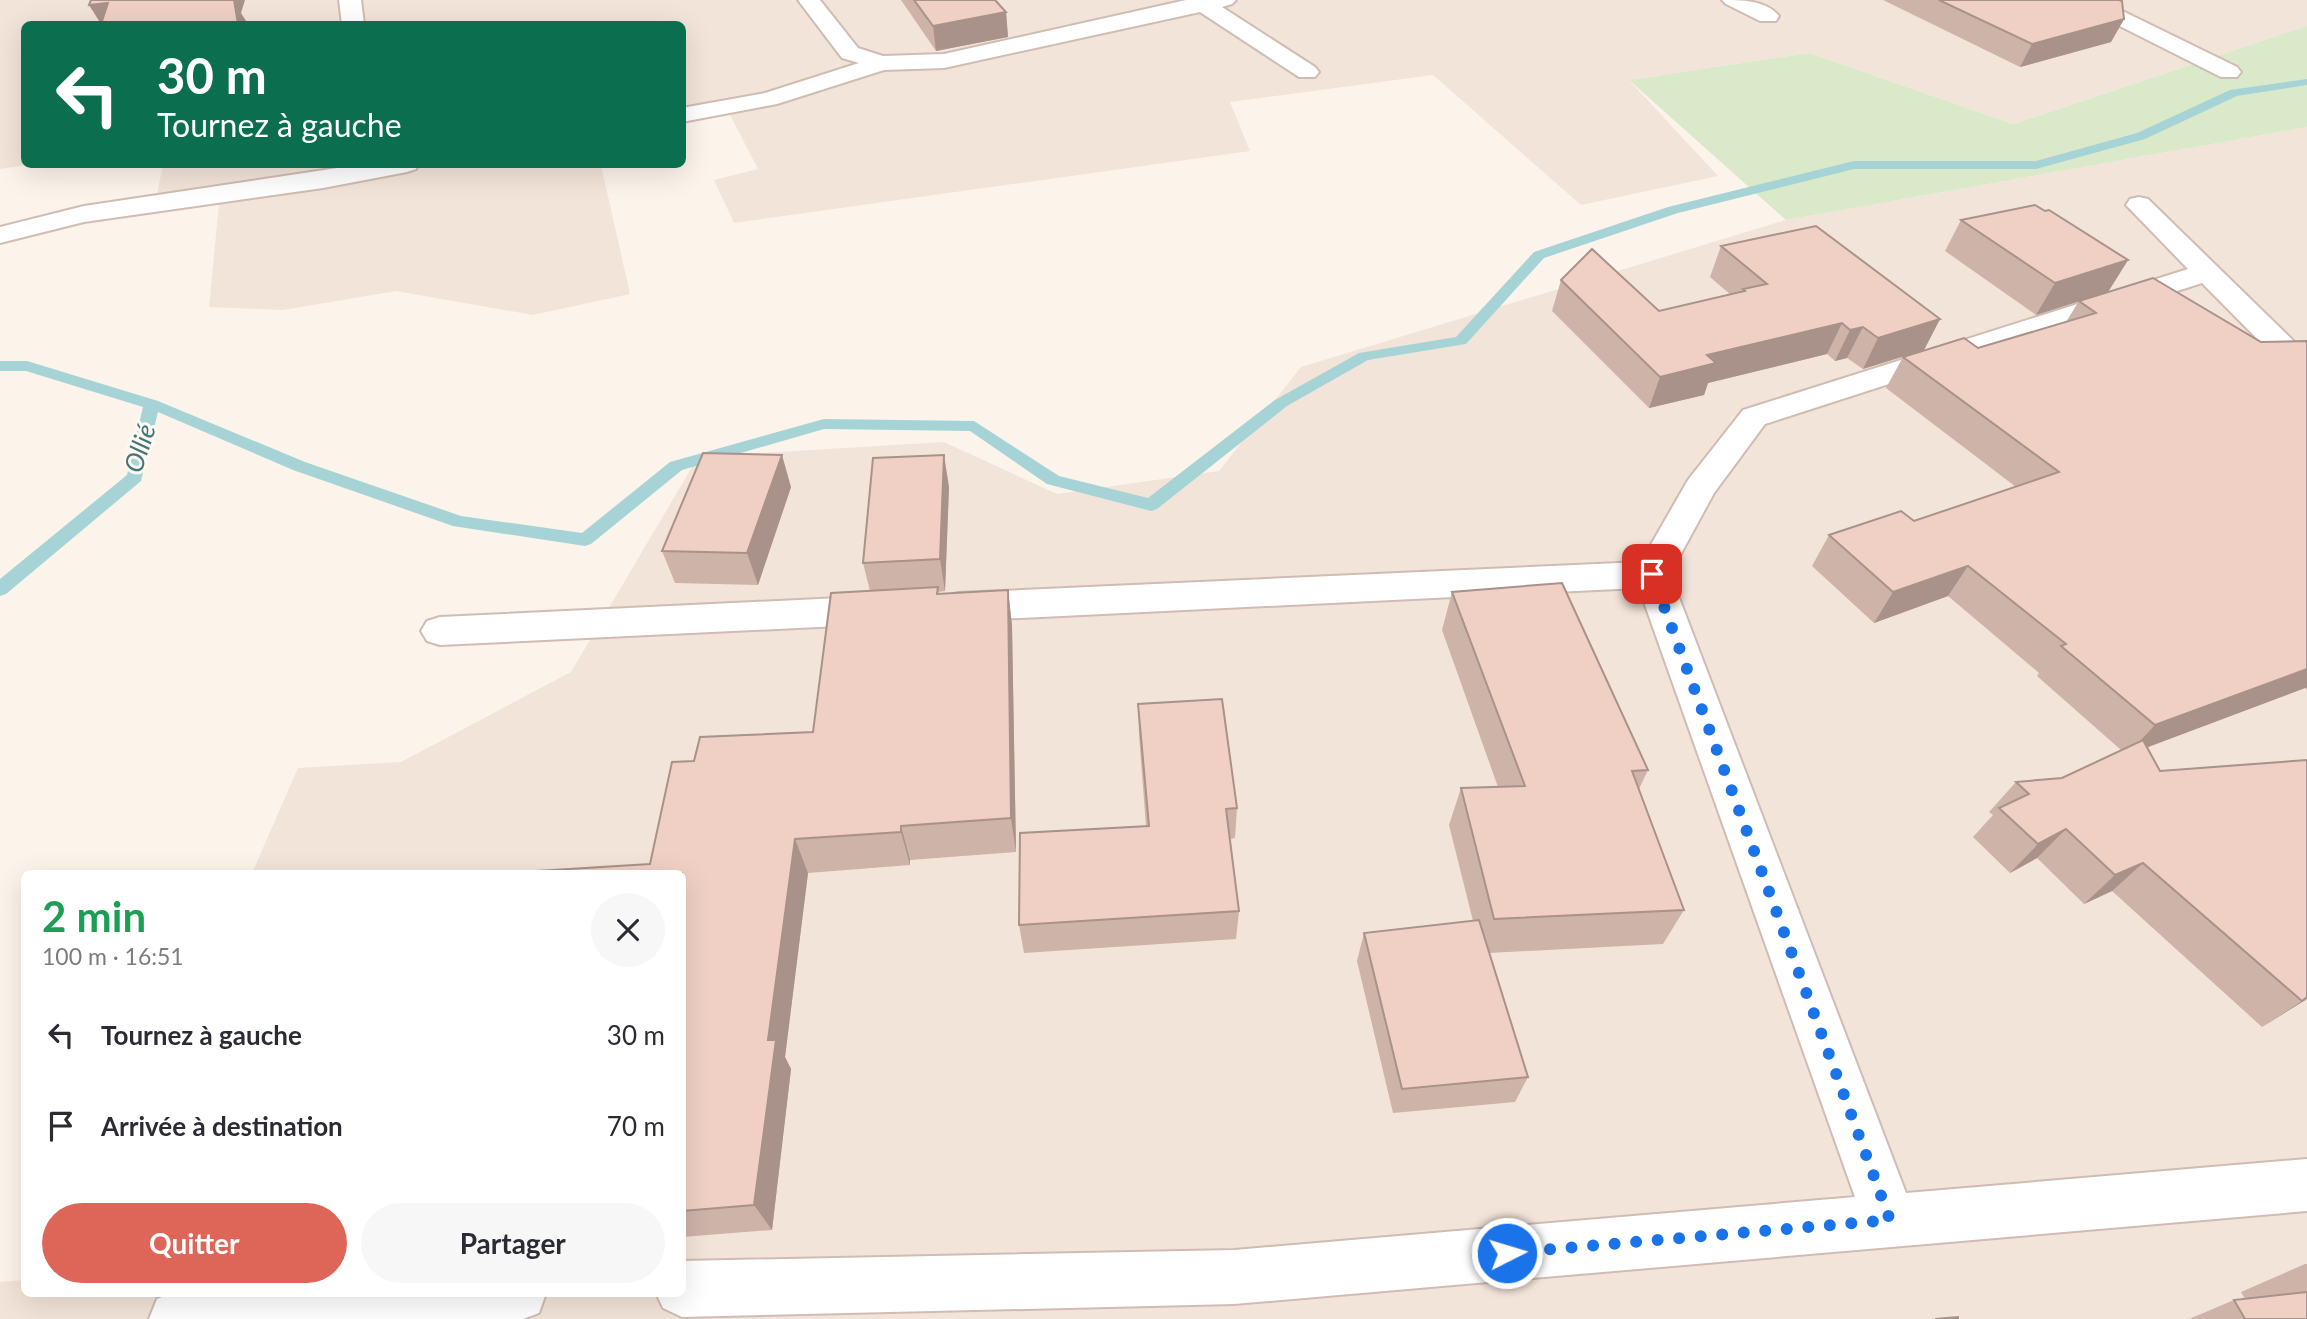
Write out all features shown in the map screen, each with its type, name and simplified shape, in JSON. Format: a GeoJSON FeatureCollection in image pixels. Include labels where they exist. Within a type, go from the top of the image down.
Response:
{"type":"FeatureCollection","features":[{"type":"Feature","properties":{"kind":"street"},"geometry":{"type":"LineString","coordinates":[[351,0],[353,21]]}},
{"type":"Feature","properties":{"kind":"street"},"geometry":{"type":"LineString","coordinates":[[809,0],[850,53],[882,63]]}},
{"type":"Feature","properties":{"kind":"street"},"geometry":{"type":"LineString","coordinates":[[686,114],[769,99],[882,63],[944,61],[1199,2],[1225,0]]}},
{"type":"Feature","properties":{"kind":"street"},"geometry":{"type":"LineString","coordinates":[[1733,0],[1768,16]]}},
{"type":"Feature","properties":{"kind":"street"},"geometry":{"type":"LineString","coordinates":[[2083,0],[2229,72]]}},
{"type":"Feature","properties":{"kind":"street"},"geometry":{"type":"LineString","coordinates":[[1199,2],[1307,72]]}},
{"type":"Feature","properties":{"kind":"street"},"geometry":{"type":"LineString","coordinates":[[0,235],[84,214],[323,180],[386,168]]}},
{"type":"Feature","properties":{"kind":"street"},"geometry":{"type":"LineString","coordinates":[[2139,205],[2307,371]]}},
{"type":"Feature","properties":{"kind":"street"},"geometry":{"type":"LineString","coordinates":[[1890,1220],[1652,574],[1700,488],[1754,417],[2207,272]]}},
{"type":"Feature","properties":{"kind":"street"},"geometry":{"type":"LineString","coordinates":[[440,631],[1652,574]]}},
{"type":"Feature","properties":{"kind":"street"},"geometry":{"type":"LineString","coordinates":[[686,1289],[1234,1277],[2307,1185]]}},
{"type":"Feature","properties":{"kind":"street"},"geometry":{"type":"LineString","coordinates":[[177,1319],[294,1298],[339,1297]]}},
{"type":"Feature","properties":{"kind":"shaded area"},"geometry":{"type":"Polygon","coordinates":[[[0,0],[2307,0],[2307,26],[2013,124],[1809,53],[1629,80],[1718,176],[1581,205],[1433,75],[1230,102],[1250,151],[734,223],[714,180],[758,169],[728,111],[686,118],[686,21],[21,21],[21,166],[0,169],[0,0]]]}},
{"type":"Feature","properties":{"kind":"shaded area"},"geometry":{"type":"Polygon","coordinates":[[[2307,127],[2307,1319],[0,1319],[0,1282],[21,1280],[21,1297],[686,1297],[686,870],[253,870],[298,768],[401,762],[571,672],[698,457],[944,442],[1057,494],[1219,471],[1301,367],[1786,220],[2307,127]]]}},
{"type":"Feature","properties":{"kind":"shaded area"},"geometry":{"type":"Polygon","coordinates":[[[162,168],[602,168],[630,294],[533,315],[396,291],[283,310],[209,307],[220,194],[156,199],[162,168]]]}},
{"type":"Feature","properties":{"kind":"green space"},"geometry":{"type":"Polygon","coordinates":[[[2307,26],[2307,127],[1786,220],[1629,80],[1809,53],[2013,124],[2307,26]]]}},
{"type":"Feature","properties":{"kind":"building"},"geometry":{"type":"Polygon","coordinates":[[[91,0],[234,0],[238,21],[102,21],[108,3],[89,5],[91,0]]]}},
{"type":"Feature","properties":{"kind":"building"},"geometry":{"type":"Polygon","coordinates":[[[914,0],[995,0],[1006,12],[933,26],[914,0]]]}},
{"type":"Feature","properties":{"kind":"building"},"geometry":{"type":"Polygon","coordinates":[[[1939,0],[2119,0],[2122,1],[2124,19],[2032,44],[1939,0]]]}},
{"type":"Feature","properties":{"kind":"building"},"geometry":{"type":"Polygon","coordinates":[[[2035,205],[2045,211],[2049,210],[2128,260],[2055,283],[1961,220],[2035,205]]]}},
{"type":"Feature","properties":{"kind":"building"},"geometry":{"type":"Polygon","coordinates":[[[1816,226],[1940,319],[1878,338],[1863,327],[1850,330],[1842,323],[1707,355],[1716,363],[1660,377],[1561,280],[1592,249],[1659,311],[1767,284],[1721,246],[1816,226]]]}},
{"type":"Feature","properties":{"kind":"building"},"geometry":{"type":"Polygon","coordinates":[[[2153,278],[2261,342],[2307,341],[2307,669],[2155,725],[2061,646],[2066,644],[1968,566],[1893,592],[1829,535],[1901,511],[1914,521],[2059,472],[1903,357],[1964,338],[1978,348],[2096,313],[2079,301],[2153,278]]]}},
{"type":"Feature","properties":{"kind":"building"},"geometry":{"type":"Polygon","coordinates":[[[703,453],[782,455],[747,553],[662,551],[703,453]]]}},
{"type":"Feature","properties":{"kind":"building"},"geometry":{"type":"Polygon","coordinates":[[[944,455],[940,559],[863,563],[873,458],[944,455]]]}},
{"type":"Feature","properties":{"kind":"building"},"geometry":{"type":"Polygon","coordinates":[[[1562,583],[1648,770],[1632,771],[1684,910],[1494,919],[1461,788],[1525,786],[1452,592],[1562,583]]]}},
{"type":"Feature","properties":{"kind":"building"},"geometry":{"type":"Polygon","coordinates":[[[938,587],[937,594],[1008,590],[1011,818],[901,826],[901,832],[795,839],[768,1040],[776,1040],[754,1205],[686,1211],[686,870],[553,870],[650,864],[672,762],[694,761],[700,737],[813,732],[831,593],[938,587]]]}},
{"type":"Feature","properties":{"kind":"building"},"geometry":{"type":"Polygon","coordinates":[[[1222,699],[1237,808],[1226,809],[1239,911],[1019,925],[1020,833],[1149,826],[1138,704],[1222,699]]]}},
{"type":"Feature","properties":{"kind":"building"},"geometry":{"type":"Polygon","coordinates":[[[2143,740],[2160,771],[2307,760],[2307,997],[2302,1001],[2143,863],[2115,875],[2066,829],[2038,844],[1999,808],[2029,794],[2016,782],[2062,778],[2143,740]]]}},
{"type":"Feature","properties":{"kind":"building"},"geometry":{"type":"Polygon","coordinates":[[[1479,920],[1528,1077],[1402,1089],[1364,933],[1479,920]]]}},
{"type":"Feature","properties":{"kind":"building"},"geometry":{"type":"Polygon","coordinates":[[[2307,1292],[2307,1319],[2245,1319],[2234,1300],[2307,1292]]]}},
{"type":"Feature","properties":{"kind":"waterway"},"geometry":{"type":"LineString","coordinates":[[152,404],[299,466],[459,522],[585,540],[676,466],[824,424],[974,426],[1053,480],[1151,505],[1281,403],[1364,356],[1461,341],[1539,255],[1673,210],[1854,165],[2036,165],[2141,136],[2234,93],[2307,82]]}},
{"type":"Feature","properties":{"kind":"waterway","name":"Ollié"},"geometry":{"type":"LineString","coordinates":[[0,366],[27,366],[152,404]]}},
{"type":"Feature","properties":{"kind":"waterway","name":"Ollié"},"geometry":{"type":"LineString","coordinates":[[0,589],[135,477],[152,404]]}},
{"type":"Feature","properties":{"kind":"route"},"geometry":{"type":"LineString","coordinates":[[1507,1253],[1890,1220],[1652,574]]}}]}
